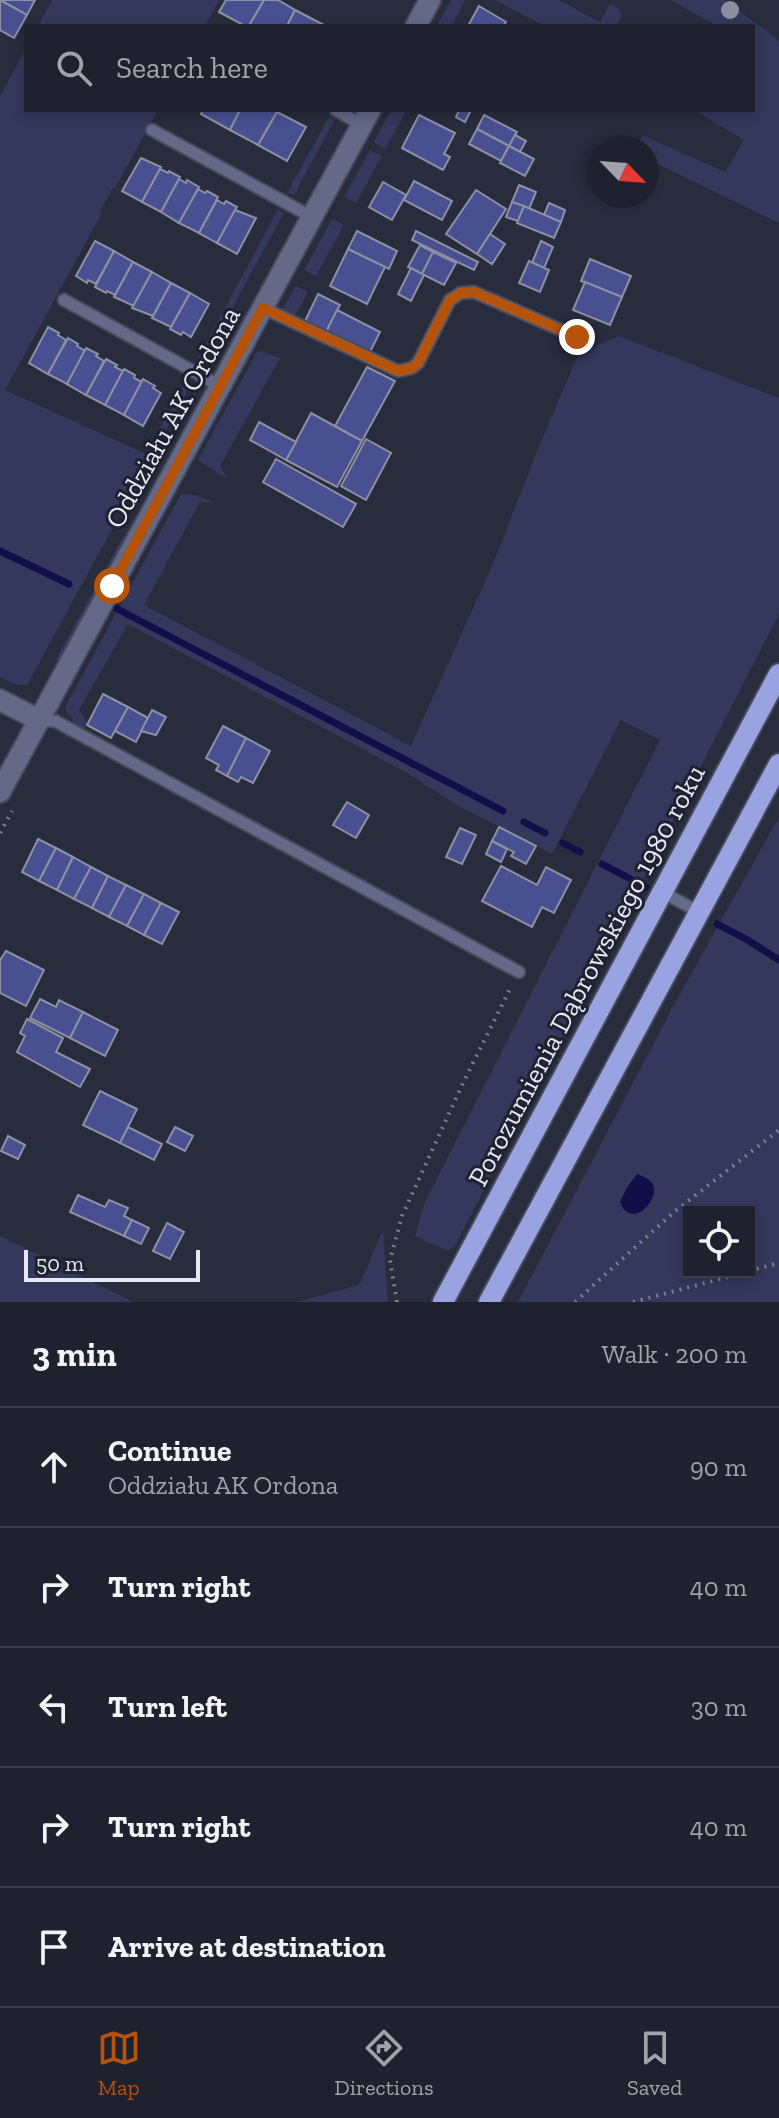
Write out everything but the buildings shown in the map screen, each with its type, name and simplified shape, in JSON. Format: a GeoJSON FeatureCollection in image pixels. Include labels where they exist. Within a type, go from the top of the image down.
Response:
{"type":"FeatureCollection","features":[{"type":"Feature","properties":{"kind":"main road","name":"Porozumienia Dąbrowskiego 1980 roku"},"geometry":{"type":"LineString","coordinates":[[443,1302],[779,674]]}},
{"type":"Feature","properties":{"kind":"main road"},"geometry":{"type":"LineString","coordinates":[[489,1302],[779,764]]}},
{"type":"Feature","properties":{"kind":"street"},"geometry":{"type":"LineString","coordinates":[[417,24],[430,0]]}},
{"type":"Feature","properties":{"kind":"street","name":"Oddziału AK Ordona"},"geometry":{"type":"LineString","coordinates":[[0,792],[366,117]]}},
{"type":"Feature","properties":{"kind":"street"},"geometry":{"type":"LineString","coordinates":[[0,700],[39,720]]}},
{"type":"Feature","properties":{"kind":"lane"},"geometry":{"type":"LineString","coordinates":[[345,112],[366,117]]}},
{"type":"Feature","properties":{"kind":"lane"},"geometry":{"type":"LineString","coordinates":[[152,130],[312,217]]}},
{"type":"Feature","properties":{"kind":"lane"},"geometry":{"type":"LineString","coordinates":[[263,308],[398,371],[412,368],[418,363],[450,300],[461,293],[474,292],[577,337]]}},
{"type":"Feature","properties":{"kind":"lane"},"geometry":{"type":"LineString","coordinates":[[64,300],[220,386]]}},
{"type":"Feature","properties":{"kind":"lane"},"geometry":{"type":"LineString","coordinates":[[39,720],[55,721],[519,972]]}},
{"type":"Feature","properties":{"kind":"lane"},"geometry":{"type":"LineString","coordinates":[[662,892],[699,912]]}},
{"type":"Feature","properties":{"kind":"path"},"geometry":{"type":"LineString","coordinates":[[397,1302],[390,1260],[402,1216],[463,1083],[519,972]]}},
{"type":"Feature","properties":{"kind":"path"},"geometry":{"type":"LineString","coordinates":[[575,1302],[674,1212],[779,1130]]}},
{"type":"Feature","properties":{"kind":"path"},"geometry":{"type":"LineString","coordinates":[[755,1270],[779,1263]]}},
{"type":"Feature","properties":{"kind":"path"},"geometry":{"type":"LineString","coordinates":[[633,1302],[725,1278]]}},
{"type":"Feature","properties":{"kind":"shaded area"},"geometry":{"type":"Polygon","coordinates":[[[52,0],[219,0],[206,24],[39,24],[52,0]]]}},
{"type":"Feature","properties":{"kind":"shaded area"},"geometry":{"type":"Polygon","coordinates":[[[451,0],[465,0],[453,24],[438,24],[451,0]]]}},
{"type":"Feature","properties":{"kind":"shaded area"},"geometry":{"type":"Polygon","coordinates":[[[496,0],[559,0],[600,22],[610,4],[620,9],[618,12],[622,15],[617,24],[540,24],[496,0]]]}},
{"type":"Feature","properties":{"kind":"shaded area"},"geometry":{"type":"Polygon","coordinates":[[[671,0],[725,0],[779,41],[779,223],[659,165],[659,143],[725,172],[744,140],[697,112],[755,112],[755,24],[713,24],[671,0]]]}},
{"type":"Feature","properties":{"kind":"shaded area"},"geometry":{"type":"Polygon","coordinates":[[[24,52],[24,112],[157,112],[100,211],[102,213],[5,390],[146,454],[186,380],[192,383],[124,508],[119,505],[109,523],[114,526],[27,685],[17,685],[0,677],[0,96],[24,52]]]}},
{"type":"Feature","properties":{"kind":"shaded area"},"geometry":{"type":"Polygon","coordinates":[[[390,112],[406,112],[385,149],[374,142],[390,112]]]}},
{"type":"Feature","properties":{"kind":"shaded area"},"geometry":{"type":"Polygon","coordinates":[[[329,117],[334,121],[294,195],[287,193],[329,117]]]}},
{"type":"Feature","properties":{"kind":"shaded area"},"geometry":{"type":"Polygon","coordinates":[[[370,150],[382,156],[356,203],[344,197],[370,150]]]}},
{"type":"Feature","properties":{"kind":"shaded area"},"geometry":{"type":"Polygon","coordinates":[[[278,209],[284,213],[202,364],[196,362],[278,209]]]}},
{"type":"Feature","properties":{"kind":"shaded area"},"geometry":{"type":"Polygon","coordinates":[[[332,219],[344,225],[316,276],[304,270],[332,219]]]}},
{"type":"Feature","properties":{"kind":"shaded area"},"geometry":{"type":"Polygon","coordinates":[[[296,286],[308,292],[295,316],[326,332],[281,313],[296,286]]]}},
{"type":"Feature","properties":{"kind":"shaded area"},"geometry":{"type":"Polygon","coordinates":[[[619,336],[779,398],[779,614],[455,1246],[447,1251],[415,1236],[425,1202],[660,740],[621,720],[552,854],[128,624],[79,710],[87,722],[84,729],[72,722],[73,717],[65,707],[181,494],[194,495],[216,503],[200,502],[144,605],[411,746],[495,559],[579,353],[619,336]]]}},
{"type":"Feature","properties":{"kind":"shaded area"},"geometry":{"type":"Polygon","coordinates":[[[257,352],[280,358],[220,466],[228,479],[198,460],[257,352]]]}},
{"type":"Feature","properties":{"kind":"shaded area"},"geometry":{"type":"Polygon","coordinates":[[[124,535],[59,660],[56,659],[124,535]]]}},
{"type":"Feature","properties":{"kind":"shaded area"},"geometry":{"type":"Polygon","coordinates":[[[779,817],[779,1302],[518,1302],[676,1001],[779,817]]]}},
{"type":"Feature","properties":{"kind":"shaded area"},"geometry":{"type":"Polygon","coordinates":[[[637,1174],[650,1181],[654,1191],[644,1210],[631,1214],[620,1202],[637,1174]]]}},
{"type":"Feature","properties":{"kind":"shaded area"},"geometry":{"type":"Polygon","coordinates":[[[383,1230],[388,1302],[296,1302],[359,1285],[383,1230]]]}},
{"type":"Feature","properties":{"kind":"shaded area"},"geometry":{"type":"Polygon","coordinates":[[[0,1236],[133,1302],[0,1302],[0,1236]]]}},
{"type":"Feature","properties":{"kind":"waterway"},"geometry":{"type":"LineString","coordinates":[[0,551],[69,584]]}},
{"type":"Feature","properties":{"kind":"waterway"},"geometry":{"type":"LineString","coordinates":[[104,602],[503,811]]}},
{"type":"Feature","properties":{"kind":"waterway"},"geometry":{"type":"LineString","coordinates":[[524,822],[545,833]]}},
{"type":"Feature","properties":{"kind":"waterway"},"geometry":{"type":"LineString","coordinates":[[563,843],[580,852]]}},
{"type":"Feature","properties":{"kind":"waterway"},"geometry":{"type":"LineString","coordinates":[[602,864],[646,887]]}},
{"type":"Feature","properties":{"kind":"waterway"},"geometry":{"type":"LineString","coordinates":[[717,924],[779,960]]}},
{"type":"Feature","properties":{"kind":"route"},"geometry":{"type":"LineString","coordinates":[[112,586],[263,308],[398,371],[412,368],[418,363],[450,300],[461,293],[474,292],[577,337]]}}]}
